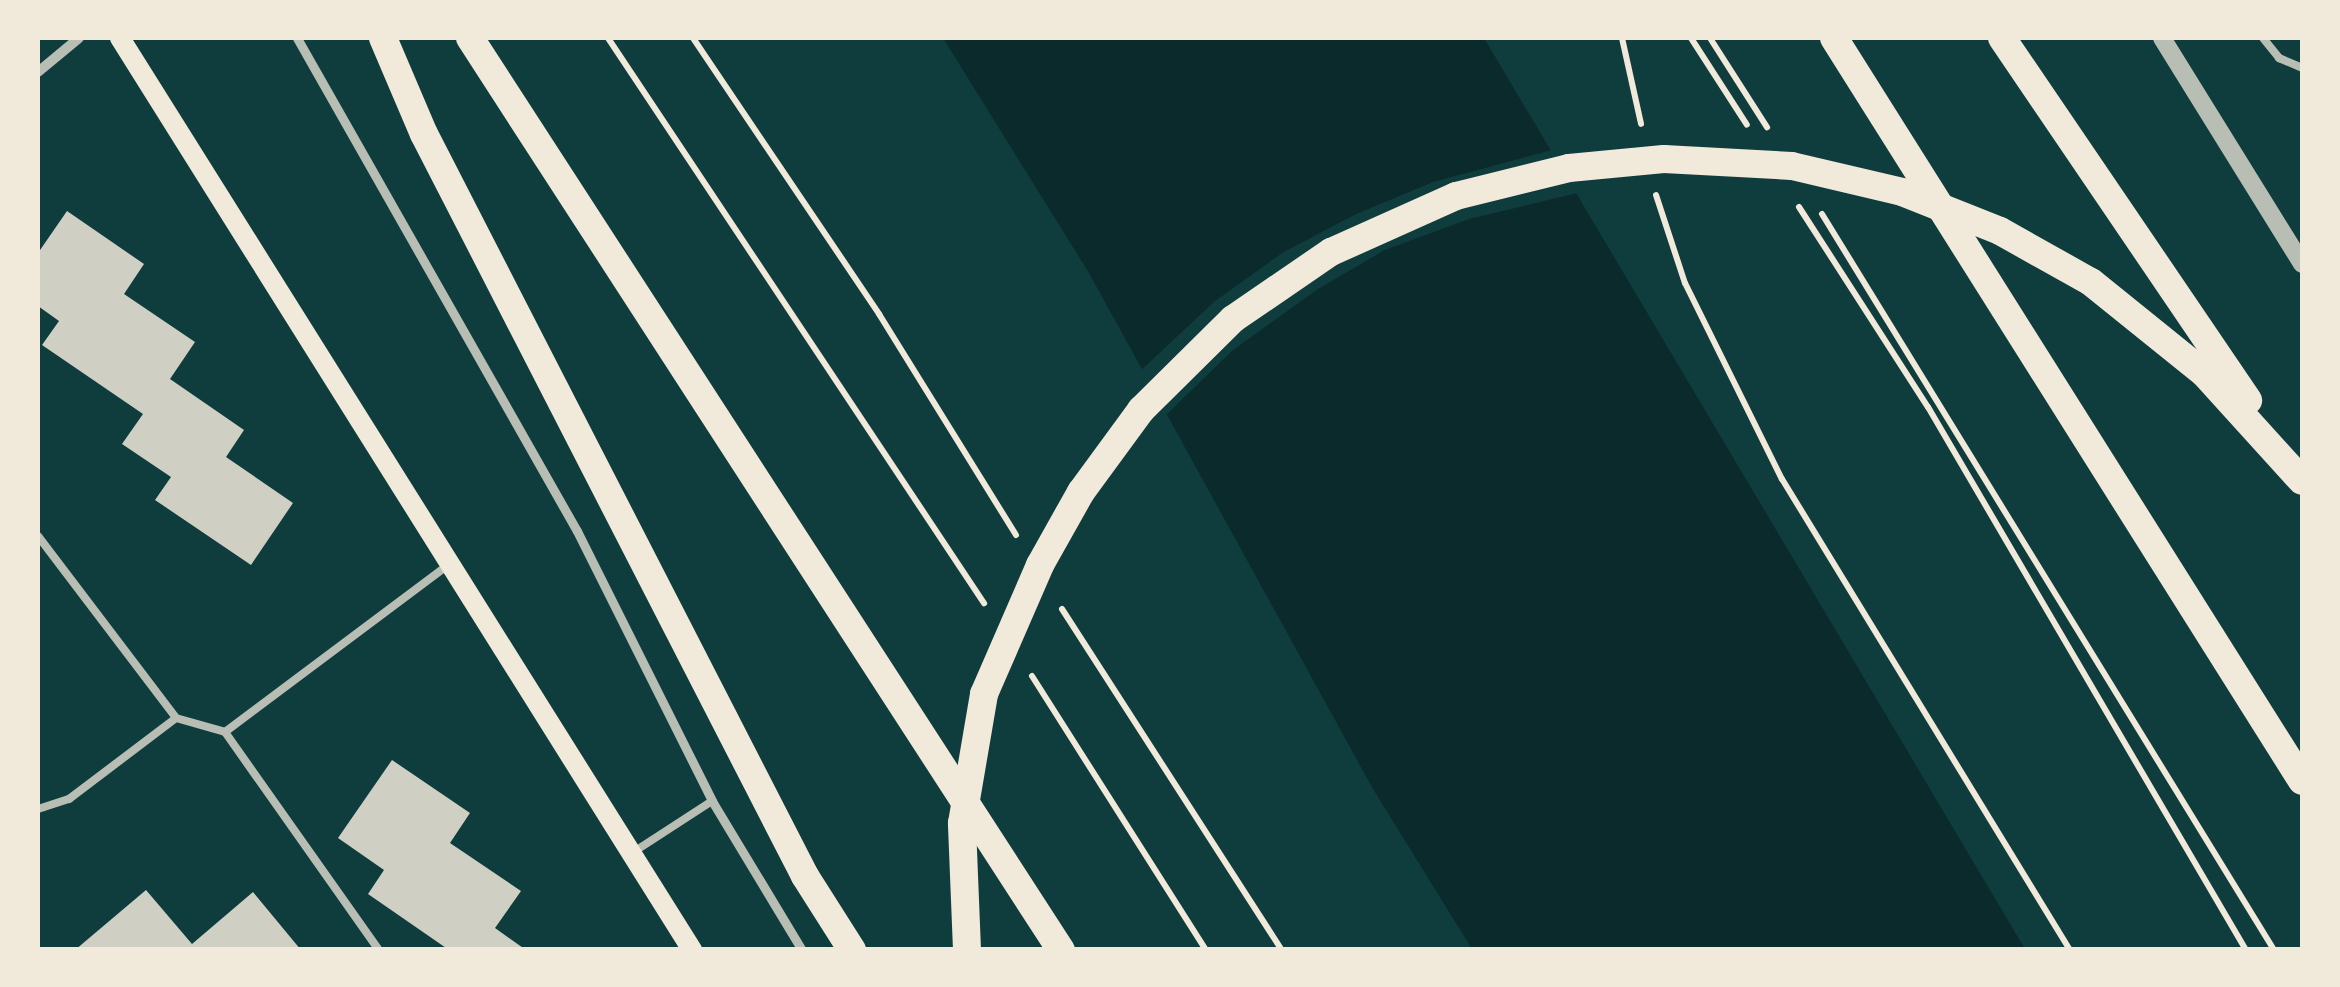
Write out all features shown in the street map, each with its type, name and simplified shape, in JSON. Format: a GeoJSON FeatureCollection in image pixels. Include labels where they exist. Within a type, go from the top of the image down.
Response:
{"type":"FeatureCollection","features":[{"type":"Feature","properties":{"kind":"highway"},"geometry":{"type":"LineString","coordinates":[[383,38],[424,134],[804,876],[852,950]]}},
{"type":"Feature","properties":{"kind":"highway"},"geometry":{"type":"LineString","coordinates":[[470,38],[1061,950]]}},
{"type":"Feature","properties":{"kind":"highway"},"geometry":{"type":"LineString","coordinates":[[1834,38],[2302,781]]}},
{"type":"Feature","properties":{"kind":"highway"},"geometry":{"type":"LineString","coordinates":[[2002,38],[2302,481]]}},
{"type":"Feature","properties":{"kind":"highway"},"geometry":{"type":"LineString","coordinates":[[967,950],[961,847],[968,767],[984,694],[1049,547],[1108,452],[1171,376],[1233,319],[1331,252],[1435,204],[1516,179],[1618,162],[1732,159],[1851,178],[1953,210],[2068,267],[2122,307],[2205,374],[2302,481]]}},
{"type":"Feature","properties":{"kind":"main road"},"geometry":{"type":"LineString","coordinates":[[120,38],[692,950]]}},
{"type":"Feature","properties":{"kind":"street"},"geometry":{"type":"LineString","coordinates":[[38,72],[80,38]]}},
{"type":"Feature","properties":{"kind":"street"},"geometry":{"type":"LineString","coordinates":[[296,38],[577,531],[712,801],[802,950]]}},
{"type":"Feature","properties":{"kind":"street"},"geometry":{"type":"LineString","coordinates":[[2162,38],[2302,264]]}},
{"type":"Feature","properties":{"kind":"lane"},"geometry":{"type":"LineString","coordinates":[[2263,38],[2280,58],[2302,68]]}},
{"type":"Feature","properties":{"kind":"lane"},"geometry":{"type":"LineString","coordinates":[[38,536],[176,718],[225,732],[378,950]]}},
{"type":"Feature","properties":{"kind":"lane"},"geometry":{"type":"LineString","coordinates":[[225,732],[450,563]]}},
{"type":"Feature","properties":{"kind":"lane"},"geometry":{"type":"LineString","coordinates":[[38,810],[69,798],[176,718]]}},
{"type":"Feature","properties":{"kind":"lane"},"geometry":{"type":"LineString","coordinates":[[632,853],[712,801]]}},
{"type":"Feature","properties":{"kind":"path"},"geometry":{"type":"LineString","coordinates":[[608,38],[996,620]]}},
{"type":"Feature","properties":{"kind":"path"},"geometry":{"type":"LineString","coordinates":[[692,38],[879,314],[1022,544]]}},
{"type":"Feature","properties":{"kind":"path"},"geometry":{"type":"LineString","coordinates":[[1622,38],[1643,134]]}},
{"type":"Feature","properties":{"kind":"path"},"geometry":{"type":"LineString","coordinates":[[1691,38],[1756,138]]}},
{"type":"Feature","properties":{"kind":"path"},"geometry":{"type":"LineString","coordinates":[[1710,38],[1769,130]]}},
{"type":"Feature","properties":{"kind":"path"},"geometry":{"type":"LineString","coordinates":[[1655,190],[1663,227],[1685,283],[1782,479],[2070,950]]}},
{"type":"Feature","properties":{"kind":"path"},"geometry":{"type":"LineString","coordinates":[[1798,206],[1928,408],[2246,950]]}},
{"type":"Feature","properties":{"kind":"path"},"geometry":{"type":"LineString","coordinates":[[1820,210],[2274,950]]}},
{"type":"Feature","properties":{"kind":"path"},"geometry":{"type":"LineString","coordinates":[[1053,594],[1282,950]]}},
{"type":"Feature","properties":{"kind":"path"},"geometry":{"type":"LineString","coordinates":[[1027,668],[1206,950]]}},
{"type":"Feature","properties":{"kind":"water"},"geometry":{"type":"Polygon","coordinates":[[[943,38],[1484,38],[2025,949],[1472,949],[1373,789],[1089,273],[943,38]]]}},
{"type":"Feature","properties":{"kind":"pier"},"geometry":{"type":"Polygon","coordinates":[[[1556,149],[1582,192],[1469,219],[1385,250],[1318,289],[1233,350],[1163,418],[1138,373],[1215,301],[1282,253],[1354,215],[1433,182],[1556,149]]]}},
{"type":"Feature","properties":{"kind":"building"},"geometry":{"type":"Polygon","coordinates":[[[67,211],[144,264],[124,294],[195,342],[170,379],[244,430],[226,457],[293,503],[251,565],[155,500],[171,477],[122,444],[143,414],[42,345],[59,321],[38,306],[38,253],[67,211]]]}},
{"type":"Feature","properties":{"kind":"building"},"geometry":{"type":"Polygon","coordinates":[[[392,760],[470,813],[450,843],[521,891],[495,928],[526,950],[449,950],[368,894],[384,870],[338,838],[392,760]]]}},
{"type":"Feature","properties":{"kind":"building"},"geometry":{"type":"Polygon","coordinates":[[[146,890],[192,944],[253,892],[301,950],[75,950],[146,890]]]}}]}
